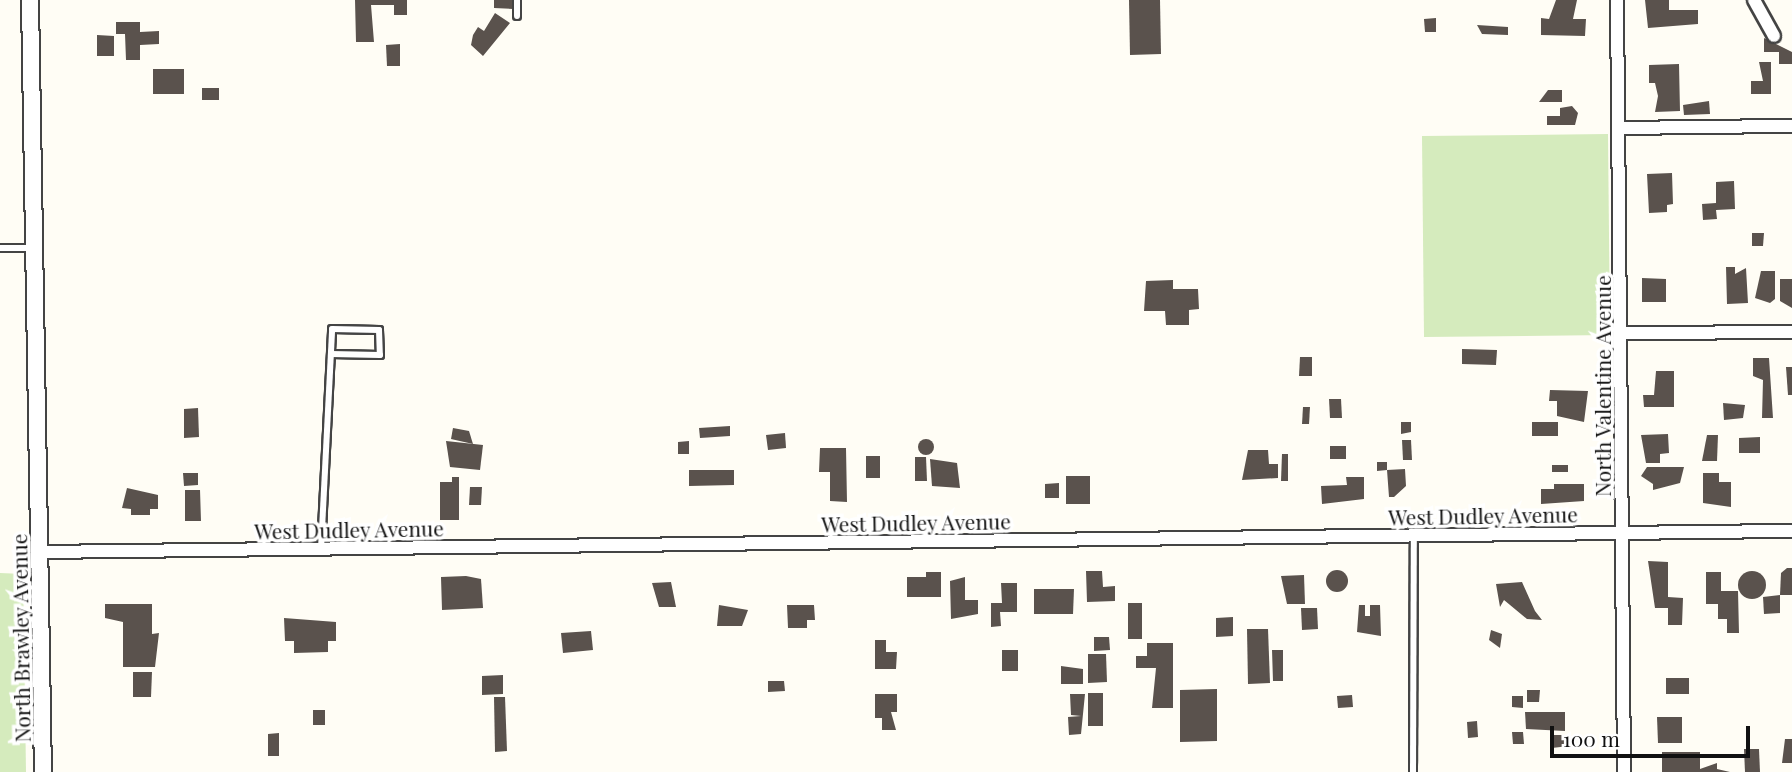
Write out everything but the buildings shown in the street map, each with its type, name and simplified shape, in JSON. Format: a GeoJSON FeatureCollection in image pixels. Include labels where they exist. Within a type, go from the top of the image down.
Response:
{"type":"FeatureCollection","features":[{"type":"Feature","properties":{"kind":"street","name":"North Brawley Avenue"},"geometry":{"type":"LineString","coordinates":[[30,0],[43,772]]}},
{"type":"Feature","properties":{"kind":"street","name":"North Valentine Avenue"},"geometry":{"type":"LineString","coordinates":[[1617,0],[1624,772]]}},
{"type":"Feature","properties":{"kind":"street"},"geometry":{"type":"LineString","coordinates":[[1754,0],[1774,36]]}},
{"type":"Feature","properties":{"kind":"street"},"geometry":{"type":"LineString","coordinates":[[1620,128],[1792,126]]}},
{"type":"Feature","properties":{"kind":"street"},"geometry":{"type":"LineString","coordinates":[[1620,333],[1792,332]]}},
{"type":"Feature","properties":{"kind":"street","name":"West Dudley Avenue"},"geometry":{"type":"LineString","coordinates":[[40,552],[1792,531]]}},
{"type":"Feature","properties":{"kind":"lane"},"geometry":{"type":"LineString","coordinates":[[517,0],[517,16]]}},
{"type":"Feature","properties":{"kind":"lane"},"geometry":{"type":"LineString","coordinates":[[0,248],[34,248]]}},
{"type":"Feature","properties":{"kind":"lane"},"geometry":{"type":"LineString","coordinates":[[321,549],[332,329],[379,330],[380,355],[331,354]]}},
{"type":"Feature","properties":{"kind":"lane"},"geometry":{"type":"LineString","coordinates":[[1413,772],[1414,536]]}},
{"type":"Feature","properties":{"kind":"green space"},"geometry":{"type":"Polygon","coordinates":[[[1608,134],[1610,335],[1424,337],[1422,136],[1608,134]]]}},
{"type":"Feature","properties":{"kind":"green space"},"geometry":{"type":"Polygon","coordinates":[[[0,573],[23,574],[26,772],[0,772],[0,573]]]}}]}
